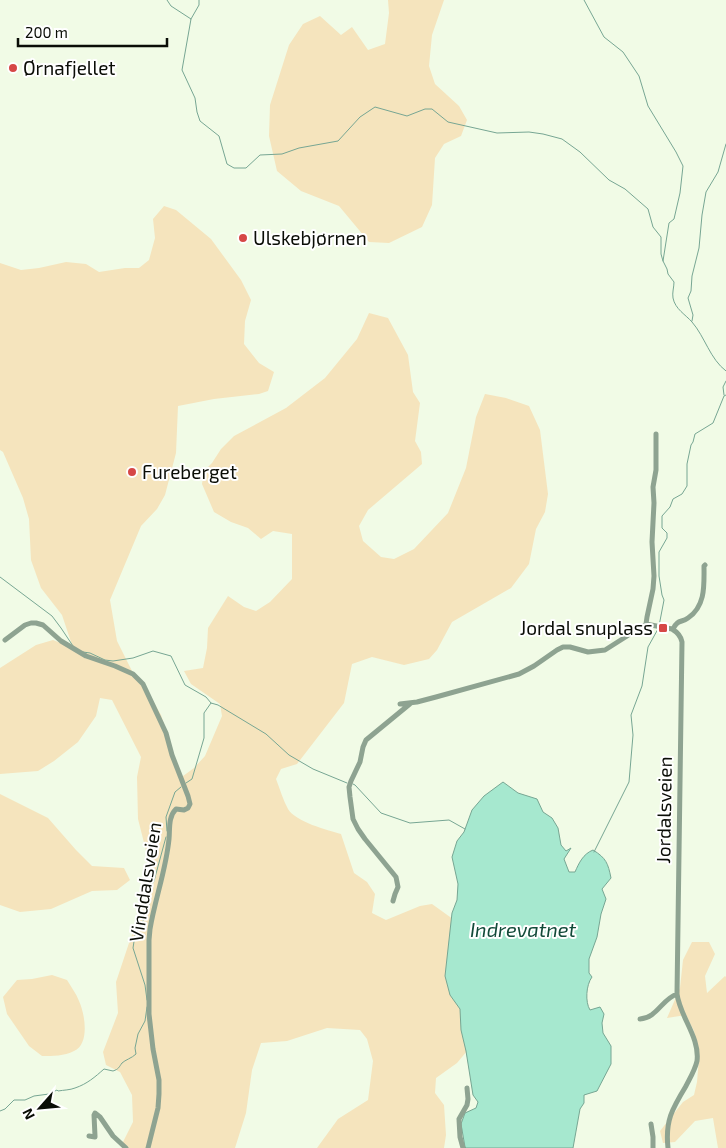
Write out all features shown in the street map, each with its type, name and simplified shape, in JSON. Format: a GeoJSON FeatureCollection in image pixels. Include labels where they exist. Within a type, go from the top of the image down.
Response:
{"type":"FeatureCollection","features":[{"type":"Feature","properties":{"kind":"street"},"geometry":{"type":"LineString","coordinates":[[646,624],[654,576],[652,542],[654,503],[652,487],[656,470],[656,434]]}},
{"type":"Feature","properties":{"kind":"street"},"geometry":{"type":"LineString","coordinates":[[400,704],[436,697],[519,674],[563,647],[588,652],[605,650],[646,624],[673,629],[678,622],[692,615],[702,601],[705,564]]}},
{"type":"Feature","properties":{"kind":"street","name":"Vinddalsveien"},"geometry":{"type":"LineString","coordinates":[[5,640],[25,624],[36,623],[43,625],[61,641],[86,656],[133,674],[143,684],[164,728],[189,800],[187,809],[176,810],[172,816],[165,863],[150,929],[150,1014],[152,1042],[159,1080],[159,1094],[158,1108],[148,1148]]}},
{"type":"Feature","properties":{"kind":"street","name":"Jordalsveien"},"geometry":{"type":"LineString","coordinates":[[668,1148],[667,1127],[671,1113],[694,1070],[697,1056],[694,1039],[680,1007],[677,994],[682,642],[673,629]]}},
{"type":"Feature","properties":{"kind":"street"},"geometry":{"type":"LineString","coordinates":[[393,901],[398,887],[396,877],[358,830],[353,819],[350,784],[360,762],[366,740],[412,702]]}},
{"type":"Feature","properties":{"kind":"street"},"geometry":{"type":"LineString","coordinates":[[640,1019],[653,1015],[668,999],[677,994]]}},
{"type":"Feature","properties":{"kind":"street"},"geometry":{"type":"LineString","coordinates":[[463,1148],[459,1119],[467,1105],[467,1088]]}},
{"type":"Feature","properties":{"kind":"street"},"geometry":{"type":"LineString","coordinates":[[89,1136],[96,1136],[95,1113],[113,1136],[126,1148]]}},
{"type":"Feature","properties":{"kind":"street"},"geometry":{"type":"LineString","coordinates":[[651,1124],[653,1148]]}},
{"type":"Feature","properties":{"kind":"shaded area"},"geometry":{"type":"Polygon","coordinates":[[[388,0],[444,0],[432,35],[429,66],[435,84],[459,106],[467,120],[461,136],[444,144],[435,158],[432,205],[422,227],[389,243],[369,242],[339,206],[301,191],[277,171],[269,136],[270,105],[289,45],[303,24],[320,16],[341,35],[352,27],[368,50],[385,44],[389,13],[388,0]]]}},
{"type":"Feature","properties":{"kind":"shaded area"},"geometry":{"type":"Polygon","coordinates":[[[164,206],[176,210],[211,239],[241,280],[251,300],[245,321],[244,344],[259,363],[274,372],[268,391],[178,406],[176,453],[165,495],[157,509],[141,526],[110,600],[117,641],[137,681],[148,692],[161,715],[179,779],[194,768],[205,756],[222,716],[220,704],[191,684],[184,671],[203,668],[208,628],[228,596],[244,607],[256,611],[270,602],[292,579],[292,534],[273,531],[261,539],[248,528],[231,522],[214,512],[202,484],[204,471],[234,436],[286,408],[325,378],[357,339],[369,313],[388,318],[408,355],[413,392],[420,403],[415,441],[421,452],[422,464],[368,510],[359,526],[363,541],[381,557],[394,559],[414,549],[448,513],[466,468],[476,417],[485,394],[506,398],[529,406],[540,430],[548,494],[545,512],[536,529],[529,564],[511,588],[452,622],[437,650],[429,659],[404,665],[372,657],[352,664],[344,703],[297,764],[281,769],[276,779],[286,806],[292,814],[312,825],[341,834],[354,873],[367,882],[375,894],[372,913],[386,920],[420,906],[432,904],[457,922],[472,1045],[457,1063],[436,1078],[435,1093],[444,1105],[446,1135],[444,1148],[317,1148],[338,1119],[368,1100],[373,1061],[367,1039],[360,1030],[327,1028],[287,1041],[261,1043],[252,1070],[246,1113],[235,1148],[124,1148],[122,1144],[133,1122],[132,1095],[120,1072],[106,1065],[103,1052],[118,1013],[116,982],[131,937],[154,882],[138,819],[137,777],[141,757],[112,700],[100,698],[96,716],[78,742],[54,761],[38,771],[0,774],[0,668],[36,645],[53,640],[73,648],[62,615],[41,588],[31,560],[29,519],[23,498],[3,452],[0,450],[0,263],[21,270],[66,262],[86,264],[99,272],[139,268],[149,260],[155,238],[153,219],[164,206]]]}},
{"type":"Feature","properties":{"kind":"shaded area"},"geometry":{"type":"Polygon","coordinates":[[[0,794],[48,818],[92,866],[124,868],[130,880],[117,890],[92,891],[51,909],[20,912],[0,905],[0,794]]]}},
{"type":"Feature","properties":{"kind":"shaded area"},"geometry":{"type":"Polygon","coordinates":[[[692,942],[709,942],[715,954],[705,976],[707,993],[726,977],[726,1148],[718,1148],[713,1118],[695,1121],[675,1142],[663,1143],[660,1131],[683,1102],[694,1095],[697,1082],[699,1058],[694,1031],[686,1015],[667,1018],[680,988],[683,960],[692,942]]]}},
{"type":"Feature","properties":{"kind":"shaded area"},"geometry":{"type":"Polygon","coordinates":[[[52,975],[67,980],[81,1007],[85,1028],[82,1042],[74,1051],[62,1055],[42,1056],[29,1046],[7,1014],[3,997],[17,980],[52,975]]]}},
{"type":"Feature","properties":{"kind":"water","name":"Indrevatnet"},"geometry":{"type":"Polygon","coordinates":[[[503,782],[518,793],[537,799],[543,812],[552,818],[558,828],[561,845],[566,851],[571,848],[564,859],[569,872],[575,872],[584,856],[593,850],[606,861],[611,878],[602,889],[606,899],[597,937],[589,959],[589,973],[592,977],[588,984],[587,998],[590,1010],[600,1007],[604,1014],[602,1023],[603,1033],[611,1046],[611,1064],[597,1091],[584,1095],[584,1103],[580,1109],[573,1148],[465,1147],[461,1124],[465,1113],[476,1108],[478,1102],[473,1095],[461,1030],[460,1009],[450,995],[445,976],[452,913],[457,900],[458,884],[452,857],[457,841],[464,832],[472,810],[484,796],[503,782]]]}},
{"type":"Feature","properties":{"kind":"waterway"},"geometry":{"type":"LineString","coordinates":[[167,0],[171,6],[191,19],[182,70],[195,98],[200,121],[219,136],[227,164],[234,168],[246,168],[260,155],[282,154],[299,148],[338,141],[360,117],[375,107],[407,116],[425,109],[432,109],[448,122],[497,133],[529,132],[562,139],[580,152],[609,180],[625,189],[648,209],[653,227],[661,237],[663,261]]}},
{"type":"Feature","properties":{"kind":"waterway"},"geometry":{"type":"LineString","coordinates":[[191,19],[199,5],[199,0]]}},
{"type":"Feature","properties":{"kind":"waterway"},"geometry":{"type":"LineString","coordinates":[[584,0],[604,37],[623,52],[639,76],[648,106],[683,166],[680,193],[674,219],[669,223],[663,261],[668,274],[674,282],[674,302],[697,328],[720,366],[726,371]]}},
{"type":"Feature","properties":{"kind":"waterway"},"geometry":{"type":"LineString","coordinates":[[692,321],[693,315],[688,298],[699,248],[706,192],[718,172],[726,144]]}},
{"type":"Feature","properties":{"kind":"waterway"},"geometry":{"type":"LineString","coordinates":[[724,395],[723,387],[726,381]]}},
{"type":"Feature","properties":{"kind":"waterway"},"geometry":{"type":"LineString","coordinates":[[659,626],[664,600],[659,576],[659,552],[667,538],[667,533],[662,528],[662,516],[670,507],[673,499],[682,494],[687,486],[687,464],[695,434],[713,423],[726,395]]}},
{"type":"Feature","properties":{"kind":"waterway"},"geometry":{"type":"LineString","coordinates":[[0,577],[52,616],[73,646]]}},
{"type":"Feature","properties":{"kind":"waterway"},"geometry":{"type":"LineString","coordinates":[[594,852],[629,782],[633,735],[631,715],[642,686],[648,647],[658,629]]}},
{"type":"Feature","properties":{"kind":"waterway"},"geometry":{"type":"LineString","coordinates":[[83,652],[113,661],[133,658],[153,651],[171,656],[185,685],[206,697],[211,703]]}},
{"type":"Feature","properties":{"kind":"waterway"},"geometry":{"type":"LineString","coordinates":[[186,783],[192,779],[204,738],[204,713],[211,703],[218,705],[266,734],[289,755],[313,769],[347,783]]}},
{"type":"Feature","properties":{"kind":"waterway"},"geometry":{"type":"LineString","coordinates":[[353,784],[381,813],[410,823],[449,820],[465,829]]}},
{"type":"Feature","properties":{"kind":"waterway"},"geometry":{"type":"LineString","coordinates":[[167,831],[166,817],[175,792],[181,787]]}},
{"type":"Feature","properties":{"kind":"waterway"},"geometry":{"type":"LineString","coordinates":[[147,1000],[145,985],[133,948],[135,935],[148,912],[151,886],[166,837]]}},
{"type":"Feature","properties":{"kind":"waterway"},"geometry":{"type":"LineString","coordinates":[[0,1111],[5,1109],[14,1100],[25,1100],[57,1090],[73,1089],[87,1082],[104,1069],[113,1071],[118,1069],[123,1062],[136,1054],[135,1048],[138,1034],[145,1021],[147,1007]]}},
{"type":"Feature","properties":{"kind":"place","name":"Ørnafjellet"},"geometry":{"type":"Point","coordinates":[13,68]}},
{"type":"Feature","properties":{"kind":"place","name":"Ulskebjørnen"},"geometry":{"type":"Point","coordinates":[243,238]}},
{"type":"Feature","properties":{"kind":"place","name":"Fureberget"},"geometry":{"type":"Point","coordinates":[132,472]}},
{"type":"Feature","properties":{"kind":"place","name":"Jordal snuplass"},"geometry":{"type":"Point","coordinates":[663,628]}}]}
